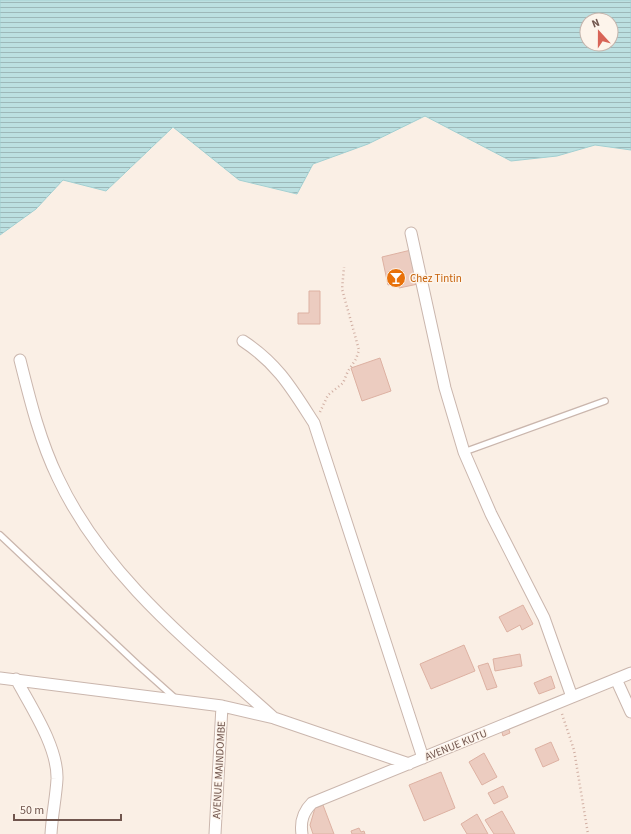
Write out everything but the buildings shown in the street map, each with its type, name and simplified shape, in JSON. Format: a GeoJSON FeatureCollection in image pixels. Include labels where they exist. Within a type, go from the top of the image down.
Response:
{"type":"FeatureCollection","features":[{"type":"Feature","properties":{"kind":"street"},"geometry":{"type":"LineString","coordinates":[[411,233],[445,388],[464,452],[491,514],[544,618],[572,697]]}},
{"type":"Feature","properties":{"kind":"street"},"geometry":{"type":"LineString","coordinates":[[244,341],[272,363],[290,386],[314,423],[422,758]]}},
{"type":"Feature","properties":{"kind":"street"},"geometry":{"type":"LineString","coordinates":[[20,360],[42,442],[57,478],[75,511],[95,542],[156,612],[274,718]]}},
{"type":"Feature","properties":{"kind":"street","name":"AVENUE KUTU"},"geometry":{"type":"LineString","coordinates":[[302,834],[302,818],[312,803],[631,673]]}},
{"type":"Feature","properties":{"kind":"street"},"geometry":{"type":"LineString","coordinates":[[0,678],[177,699],[222,706],[274,718],[409,764]]}},
{"type":"Feature","properties":{"kind":"street"},"geometry":{"type":"LineString","coordinates":[[16,679],[48,741],[54,757],[57,778],[51,834]]}},
{"type":"Feature","properties":{"kind":"street"},"geometry":{"type":"LineString","coordinates":[[616,679],[631,712]]}},
{"type":"Feature","properties":{"kind":"street","name":"AVENUE MAINDOMBE"},"geometry":{"type":"LineString","coordinates":[[215,834],[222,706]]}},
{"type":"Feature","properties":{"kind":"lane"},"geometry":{"type":"LineString","coordinates":[[464,452],[605,401]]}},
{"type":"Feature","properties":{"kind":"lane"},"geometry":{"type":"LineString","coordinates":[[0,535],[138,665],[177,699]]}},
{"type":"Feature","properties":{"kind":"path"},"geometry":{"type":"LineString","coordinates":[[314,423],[328,395],[343,383],[348,371],[356,359],[359,350],[342,289],[344,267]]}},
{"type":"Feature","properties":{"kind":"path"},"geometry":{"type":"LineString","coordinates":[[559,702],[574,750],[588,834]]}},
{"type":"Feature","properties":{"kind":"water"},"geometry":{"type":"Polygon","coordinates":[[[0,0],[631,0],[631,150],[595,145],[557,156],[511,161],[425,116],[368,144],[313,164],[297,194],[239,180],[173,127],[106,191],[63,180],[36,209],[0,235],[0,0]]]}},
{"type":"Feature","properties":{"kind":"place","name":"Chez Tintin"},"geometry":{"type":"Point","coordinates":[396,278]}}]}
